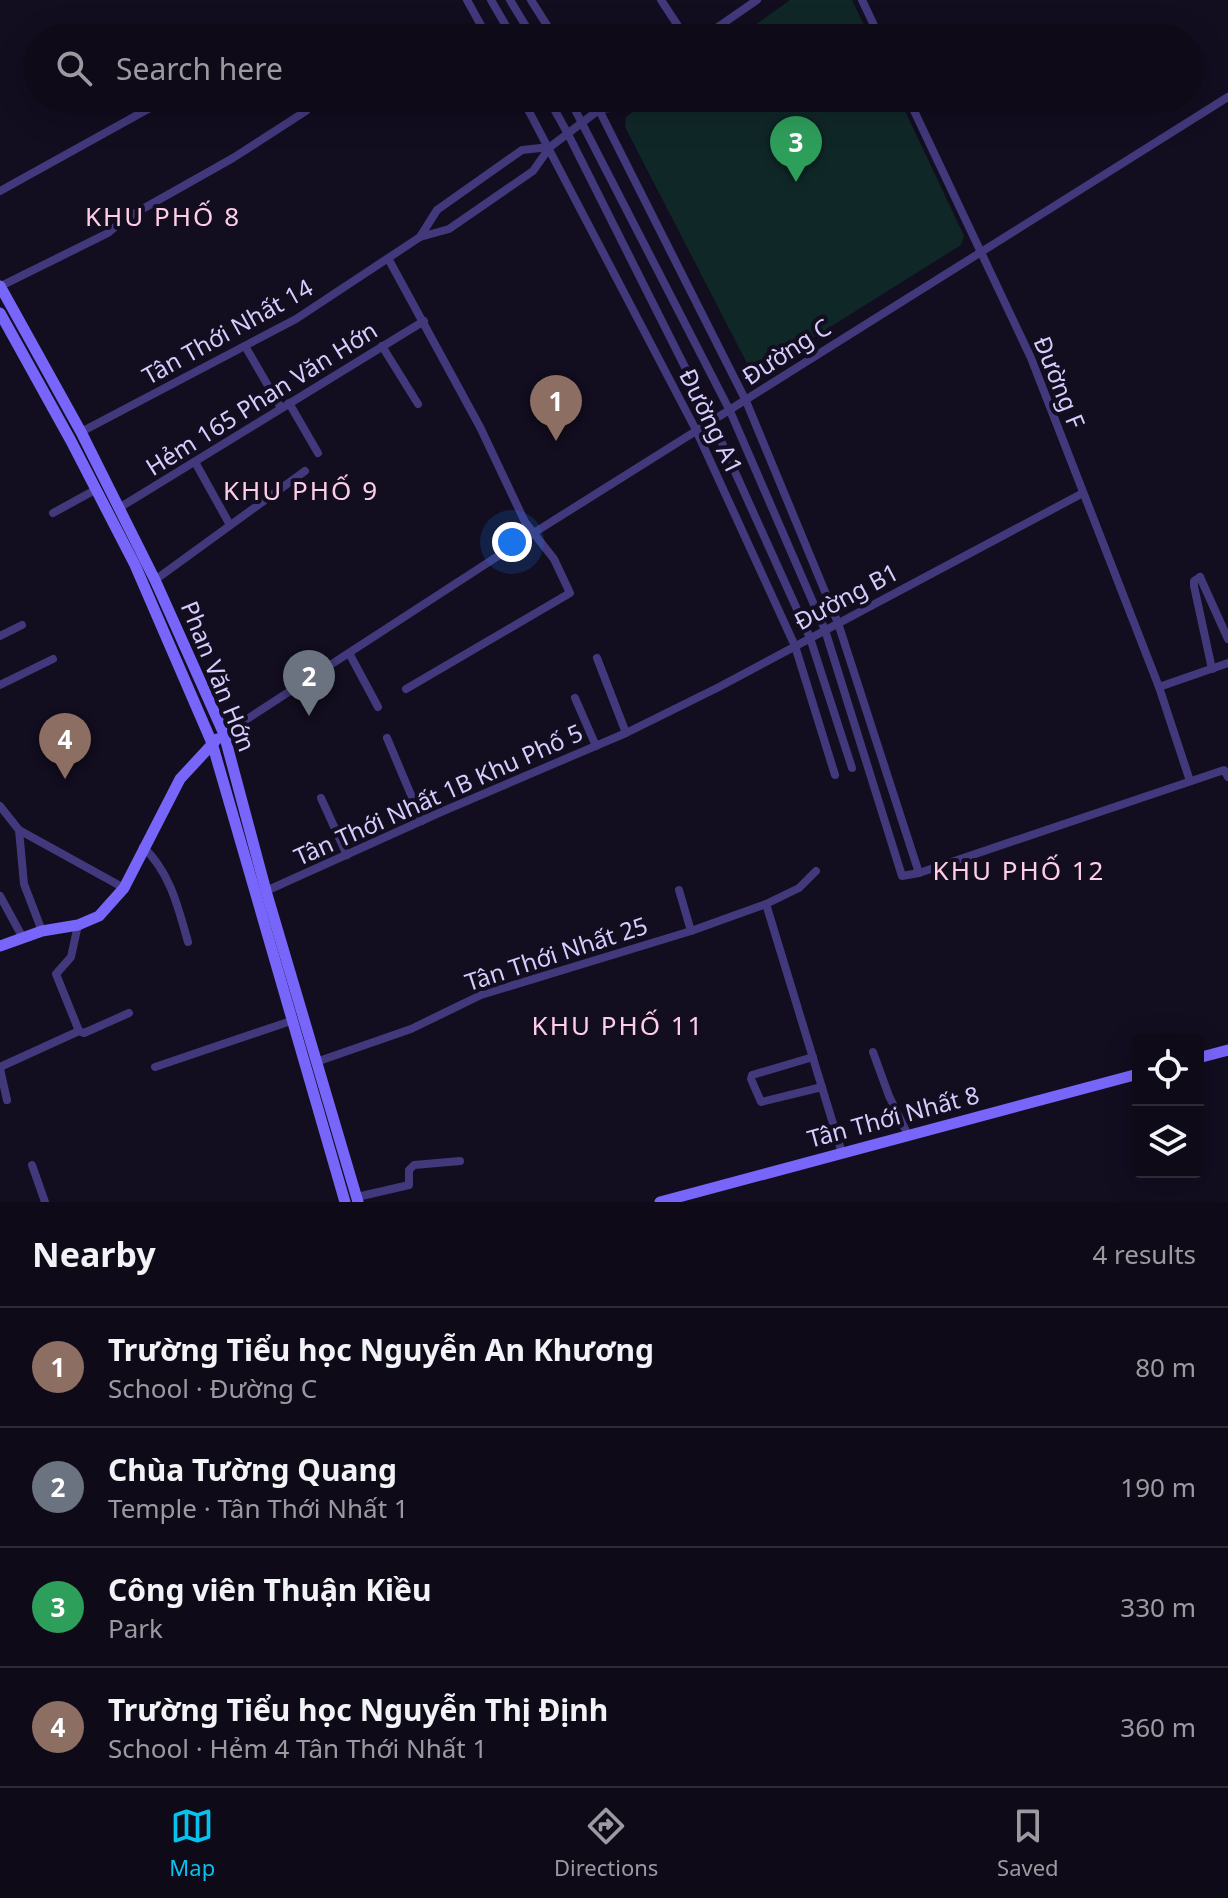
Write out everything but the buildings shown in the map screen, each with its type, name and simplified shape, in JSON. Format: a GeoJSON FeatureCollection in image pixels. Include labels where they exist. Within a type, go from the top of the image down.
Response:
{"type":"FeatureCollection","features":[{"type":"Feature","properties":{"kind":"main road","name":"Phan Văn Hớn"},"geometry":{"type":"LineString","coordinates":[[0,286],[81,432],[155,580],[224,734],[266,891],[358,1200]]}},
{"type":"Feature","properties":{"kind":"main road","name":"Phan Văn Hớn"},"geometry":{"type":"LineString","coordinates":[[0,313],[155,608],[212,743],[345,1202]]}},
{"type":"Feature","properties":{"kind":"main road"},"geometry":{"type":"LineString","coordinates":[[0,946],[42,931],[78,925],[99,916],[124,888],[180,779],[224,734]]}},
{"type":"Feature","properties":{"kind":"main road"},"geometry":{"type":"LineString","coordinates":[[1204,1056],[1228,1050]]}},
{"type":"Feature","properties":{"kind":"main road","name":"Tân Thới Nhất 8"},"geometry":{"type":"LineString","coordinates":[[660,1202],[1132,1076]]}},
{"type":"Feature","properties":{"kind":"street"},"geometry":{"type":"LineString","coordinates":[[467,0],[480,24]]}},
{"type":"Feature","properties":{"kind":"street"},"geometry":{"type":"LineString","coordinates":[[491,0],[505,24]]}},
{"type":"Feature","properties":{"kind":"street"},"geometry":{"type":"LineString","coordinates":[[510,0],[525,24]]}},
{"type":"Feature","properties":{"kind":"street"},"geometry":{"type":"LineString","coordinates":[[531,0],[546,24]]}},
{"type":"Feature","properties":{"kind":"street"},"geometry":{"type":"LineString","coordinates":[[661,0],[677,24]]}},
{"type":"Feature","properties":{"kind":"street"},"geometry":{"type":"LineString","coordinates":[[722,24],[757,0]]}},
{"type":"Feature","properties":{"kind":"street"},"geometry":{"type":"LineString","coordinates":[[862,0],[873,24]]}},
{"type":"Feature","properties":{"kind":"street","name":"Đường C"},"geometry":{"type":"LineString","coordinates":[[224,734],[532,534],[1228,97]]}},
{"type":"Feature","properties":{"kind":"street"},"geometry":{"type":"LineString","coordinates":[[0,191],[143,112]]}},
{"type":"Feature","properties":{"kind":"street"},"geometry":{"type":"LineString","coordinates":[[0,286],[108,233],[123,220],[233,158],[304,112]]}},
{"type":"Feature","properties":{"kind":"street","name":"Đường A1"},"geometry":{"type":"LineString","coordinates":[[530,112],[696,430],[795,646],[835,775]]}},
{"type":"Feature","properties":{"kind":"street","name":"Đường A1"},"geometry":{"type":"LineString","coordinates":[[556,112],[712,421],[810,638],[852,768]]}},
{"type":"Feature","properties":{"kind":"street","name":"Đường A1"},"geometry":{"type":"LineString","coordinates":[[578,112],[730,411],[825,630],[902,876],[919,873],[838,623],[746,401],[602,112]]}},
{"type":"Feature","properties":{"kind":"street"},"geometry":{"type":"LineString","coordinates":[[420,237],[449,229],[533,171],[550,147],[596,112]]}},
{"type":"Feature","properties":{"kind":"street","name":"Đường F"},"geometry":{"type":"LineString","coordinates":[[915,112],[1031,358],[1159,687],[1190,781]]}},
{"type":"Feature","properties":{"kind":"street"},"geometry":{"type":"LineString","coordinates":[[420,237],[437,210],[522,150],[550,147]]}},
{"type":"Feature","properties":{"kind":"street","name":"Tân Thới Nhất 14"},"geometry":{"type":"LineString","coordinates":[[81,432],[296,319],[420,237]]}},
{"type":"Feature","properties":{"kind":"street"},"geometry":{"type":"LineString","coordinates":[[389,260],[424,321],[532,534],[554,559],[570,593],[406,689]]}},
{"type":"Feature","properties":{"kind":"street","name":"Hẻm 165 Phan Văn Hớn"},"geometry":{"type":"LineString","coordinates":[[119,508],[424,321]]}},
{"type":"Feature","properties":{"kind":"street"},"geometry":{"type":"LineString","coordinates":[[245,346],[318,453]]}},
{"type":"Feature","properties":{"kind":"street"},"geometry":{"type":"LineString","coordinates":[[382,346],[418,404]]}},
{"type":"Feature","properties":{"kind":"street"},"geometry":{"type":"LineString","coordinates":[[195,462],[230,525]]}},
{"type":"Feature","properties":{"kind":"street"},"geometry":{"type":"LineString","coordinates":[[155,580],[305,471]]}},
{"type":"Feature","properties":{"kind":"street"},"geometry":{"type":"LineString","coordinates":[[53,513],[95,490]]}},
{"type":"Feature","properties":{"kind":"street","name":"Đường B1"},"geometry":{"type":"LineString","coordinates":[[626,733],[1083,493]]}},
{"type":"Feature","properties":{"kind":"street"},"geometry":{"type":"LineString","coordinates":[[1212,669],[1194,586],[1194,581],[1200,577],[1228,639]]}},
{"type":"Feature","properties":{"kind":"street"},"geometry":{"type":"LineString","coordinates":[[0,636],[22,625]]}},
{"type":"Feature","properties":{"kind":"street"},"geometry":{"type":"LineString","coordinates":[[349,653],[378,707]]}},
{"type":"Feature","properties":{"kind":"street"},"geometry":{"type":"LineString","coordinates":[[597,658],[626,733]]}},
{"type":"Feature","properties":{"kind":"street"},"geometry":{"type":"LineString","coordinates":[[0,685],[53,659]]}},
{"type":"Feature","properties":{"kind":"street"},"geometry":{"type":"LineString","coordinates":[[1159,687],[1228,663]]}},
{"type":"Feature","properties":{"kind":"street"},"geometry":{"type":"LineString","coordinates":[[575,698],[596,746]]}},
{"type":"Feature","properties":{"kind":"street","name":"Tân Thới Nhất 1B Khu Phố 5"},"geometry":{"type":"LineString","coordinates":[[266,891],[626,733]]}},
{"type":"Feature","properties":{"kind":"street"},"geometry":{"type":"LineString","coordinates":[[387,738],[422,821]]}},
{"type":"Feature","properties":{"kind":"street"},"geometry":{"type":"LineString","coordinates":[[919,873],[1224,770],[1228,777]]}},
{"type":"Feature","properties":{"kind":"street"},"geometry":{"type":"LineString","coordinates":[[321,798],[347,855]]}},
{"type":"Feature","properties":{"kind":"street"},"geometry":{"type":"LineString","coordinates":[[0,806],[19,830],[124,888]]}},
{"type":"Feature","properties":{"kind":"street"},"geometry":{"type":"LineString","coordinates":[[19,830],[24,884],[42,931]]}},
{"type":"Feature","properties":{"kind":"street"},"geometry":{"type":"LineString","coordinates":[[143,847],[154,857],[175,893],[188,942]]}},
{"type":"Feature","properties":{"kind":"street","name":"Tân Thới Nhất 25"},"geometry":{"type":"LineString","coordinates":[[316,1062],[411,1029],[481,995],[691,931],[766,904],[799,888],[816,871]]}},
{"type":"Feature","properties":{"kind":"street"},"geometry":{"type":"LineString","coordinates":[[679,890],[691,931]]}},
{"type":"Feature","properties":{"kind":"street"},"geometry":{"type":"LineString","coordinates":[[0,896],[23,938]]}},
{"type":"Feature","properties":{"kind":"street"},"geometry":{"type":"LineString","coordinates":[[766,904],[842,1153]]}},
{"type":"Feature","properties":{"kind":"street"},"geometry":{"type":"LineString","coordinates":[[78,925],[71,957],[56,974],[79,1031]]}},
{"type":"Feature","properties":{"kind":"street"},"geometry":{"type":"LineString","coordinates":[[7,1100],[0,1068],[79,1031],[84,1033],[129,1013]]}},
{"type":"Feature","properties":{"kind":"street"},"geometry":{"type":"LineString","coordinates":[[155,1067],[291,1021]]}},
{"type":"Feature","properties":{"kind":"street"},"geometry":{"type":"LineString","coordinates":[[873,1052],[908,1135]]}},
{"type":"Feature","properties":{"kind":"street"},"geometry":{"type":"LineString","coordinates":[[813,1057],[752,1075],[751,1079],[761,1102],[822,1087]]}},
{"type":"Feature","properties":{"kind":"street"},"geometry":{"type":"LineString","coordinates":[[358,1200],[409,1185],[409,1170],[414,1165],[460,1161]]}},
{"type":"Feature","properties":{"kind":"street"},"geometry":{"type":"LineString","coordinates":[[32,1165],[45,1202]]}},
{"type":"Feature","properties":{"kind":"green space"},"geometry":{"type":"Polygon","coordinates":[[[790,0],[852,0],[863,24],[757,24],[790,0]]]}},
{"type":"Feature","properties":{"kind":"green space"},"geometry":{"type":"Polygon","coordinates":[[[633,112],[906,112],[964,236],[961,245],[760,371],[750,369],[625,127],[626,117],[633,112]]]}},
{"type":"Feature","properties":{"kind":"place","name":"Công viên Thuận Kiều"},"geometry":{"type":"Point","coordinates":[796,182]}},
{"type":"Feature","properties":{"kind":"place","name":"Trường Tiểu học Nguyễn An Khương"},"geometry":{"type":"Point","coordinates":[556,441]}},
{"type":"Feature","properties":{"kind":"place","name":"Chùa Tường Quang"},"geometry":{"type":"Point","coordinates":[309,716]}},
{"type":"Feature","properties":{"kind":"place","name":"Trường Tiểu học Nguyễn Thị Định"},"geometry":{"type":"Point","coordinates":[65,779]}},
{"type":"Feature","properties":{"kind":"district","name":"KHU PHỐ 8"},"geometry":{"type":"Point","coordinates":[163,216]}},
{"type":"Feature","properties":{"kind":"district","name":"KHU PHỐ 9"},"geometry":{"type":"Point","coordinates":[301,490]}},
{"type":"Feature","properties":{"kind":"district","name":"KHU PHỐ 12"},"geometry":{"type":"Point","coordinates":[1019,870]}},
{"type":"Feature","properties":{"kind":"district","name":"KHU PHỐ 11"},"geometry":{"type":"Point","coordinates":[618,1025]}}]}
